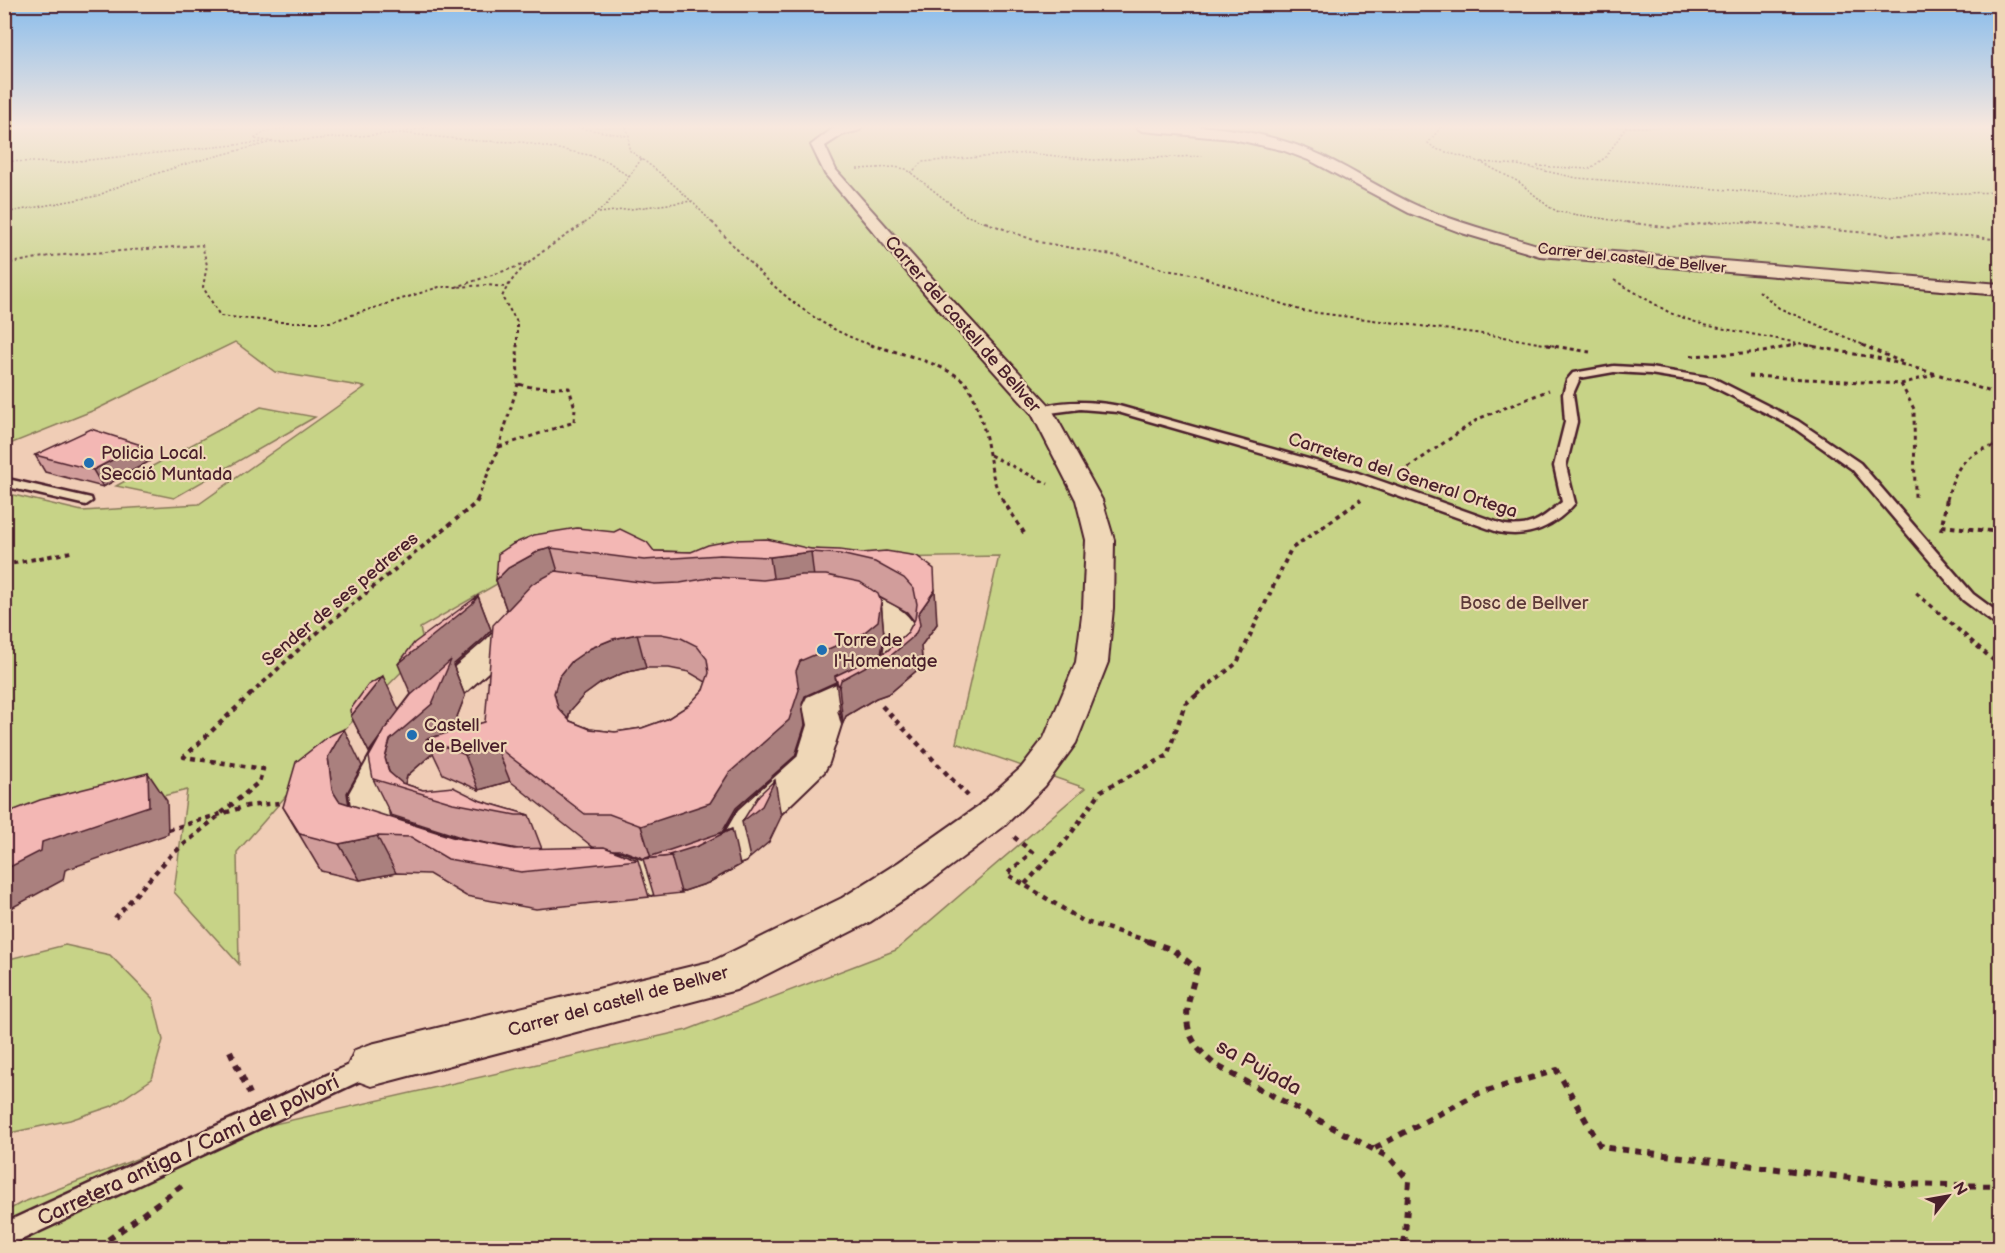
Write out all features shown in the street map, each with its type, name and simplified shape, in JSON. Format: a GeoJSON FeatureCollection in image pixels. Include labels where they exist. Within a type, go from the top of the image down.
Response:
{"type":"FeatureCollection","features":[{"type":"Feature","properties":{"kind":"street","name":"Carrer del castell de Bellver"},"geometry":{"type":"LineString","coordinates":[[371,1065],[721,977],[856,910],[913,873],[990,816],[1033,777],[1059,743],[1092,662],[1098,608],[1100,540],[1089,500],[1042,411],[934,292],[842,185]]}},
{"type":"Feature","properties":{"kind":"street","name":"Carrer del castell de Bellver"},"geometry":{"type":"LineString","coordinates":[[1369,185],[1397,202],[1467,230],[1540,251],[2001,290]]}},
{"type":"Feature","properties":{"kind":"street"},"geometry":{"type":"LineString","coordinates":[[561,593],[589,594],[636,604],[679,606],[716,600],[747,599],[770,602],[806,597],[842,598],[876,608],[891,616],[902,634],[898,660],[877,678],[877,700],[819,705],[824,726],[812,763],[751,820],[733,851],[651,880],[620,867],[530,869],[460,854],[372,826],[367,793],[385,759],[413,721],[497,647],[531,610],[561,593]]}},
{"type":"Feature","properties":{"kind":"lane"},"geometry":{"type":"LineString","coordinates":[[1572,380],[1584,372],[1614,369],[1650,371],[1709,380],[1794,423],[1856,466],[1968,597],[2001,621]]}},
{"type":"Feature","properties":{"kind":"lane","name":"Carretera del General Ortega"},"geometry":{"type":"LineString","coordinates":[[1042,411],[1095,404],[1119,409],[1382,485],[1503,529],[1520,531],[1542,525],[1569,503],[1560,466],[1571,422],[1568,394],[1572,380]]}},
{"type":"Feature","properties":{"kind":"lane"},"geometry":{"type":"LineString","coordinates":[[4,486],[12,484],[86,501]]}},
{"type":"Feature","properties":{"kind":"lane","name":"Carretera antiga / Camí del polvorí"},"geometry":{"type":"LineString","coordinates":[[4,1236],[371,1065]]}},
{"type":"Feature","properties":{"kind":"path"},"geometry":{"type":"LineString","coordinates":[[4,213],[96,196],[121,185]]}},
{"type":"Feature","properties":{"kind":"path"},"geometry":{"type":"LineString","coordinates":[[4,264],[50,256],[202,245],[207,265],[203,287],[220,316],[280,322],[330,322],[440,287],[476,288],[496,284],[504,287],[531,262],[598,213],[623,185]]}},
{"type":"Feature","properties":{"kind":"path"},"geometry":{"type":"LineString","coordinates":[[674,185],[692,201],[757,272],[815,320],[862,342],[919,359],[947,371],[968,385],[986,430],[996,489],[1026,536]]}},
{"type":"Feature","properties":{"kind":"path"},"geometry":{"type":"LineString","coordinates":[[927,185],[965,215],[1039,242],[1123,257],[1166,270],[1197,275],[1304,311],[1498,336],[1599,354]]}},
{"type":"Feature","properties":{"kind":"path"},"geometry":{"type":"LineString","coordinates":[[1523,185],[1549,207],[1582,217],[1671,228],[1727,221],[1891,235],[1970,236],[2001,240]]}},
{"type":"Feature","properties":{"kind":"path"},"geometry":{"type":"LineString","coordinates":[[1672,185],[1819,197],[2001,192]]}},
{"type":"Feature","properties":{"kind":"path"},"geometry":{"type":"LineString","coordinates":[[598,213],[692,201]]}},
{"type":"Feature","properties":{"kind":"path"},"geometry":{"type":"LineString","coordinates":[[1573,254],[1670,313],[1704,325],[1911,366],[2001,395]]}},
{"type":"Feature","properties":{"kind":"path"},"geometry":{"type":"LineString","coordinates":[[456,286],[531,262]]}},
{"type":"Feature","properties":{"kind":"path"},"geometry":{"type":"LineString","coordinates":[[1725,268],[1779,308],[1911,366]]}},
{"type":"Feature","properties":{"kind":"path","name":"Sender de ses pedreres"},"geometry":{"type":"LineString","coordinates":[[115,918],[170,856],[259,782],[263,769],[184,757],[311,638],[476,503],[499,447],[518,384],[517,322],[502,297],[504,287]]}},
{"type":"Feature","properties":{"kind":"path"},"geometry":{"type":"LineString","coordinates":[[1684,358],[1763,352],[1801,343]]}},
{"type":"Feature","properties":{"kind":"path"},"geometry":{"type":"LineString","coordinates":[[1709,380],[1737,376],[1901,384],[1937,374]]}},
{"type":"Feature","properties":{"kind":"path"},"geometry":{"type":"LineString","coordinates":[[1025,884],[1066,839],[1101,791],[1167,756],[1185,704],[1237,663],[1291,549],[1478,420],[1572,380]]}},
{"type":"Feature","properties":{"kind":"path"},"geometry":{"type":"LineString","coordinates":[[499,447],[574,422],[575,408],[569,388],[555,386],[530,389],[518,384]]}},
{"type":"Feature","properties":{"kind":"path"},"geometry":{"type":"LineString","coordinates":[[1901,384],[1914,408],[1915,502],[1908,505]]}},
{"type":"Feature","properties":{"kind":"path"},"geometry":{"type":"LineString","coordinates":[[1932,537],[1941,532],[1948,488],[1966,457],[1994,445],[2001,445]]}},
{"type":"Feature","properties":{"kind":"path"},"geometry":{"type":"LineString","coordinates":[[989,455],[1056,487]]}},
{"type":"Feature","properties":{"kind":"path"},"geometry":{"type":"LineString","coordinates":[[1942,526],[2001,532]]}},
{"type":"Feature","properties":{"kind":"path"},"geometry":{"type":"LineString","coordinates":[[4,565],[71,552]]}},
{"type":"Feature","properties":{"kind":"path"},"geometry":{"type":"LineString","coordinates":[[1916,593],[2001,666]]}},
{"type":"Feature","properties":{"kind":"path"},"geometry":{"type":"LineString","coordinates":[[877,700],[958,787]]}},
{"type":"Feature","properties":{"kind":"path"},"geometry":{"type":"LineString","coordinates":[[168,830],[248,806],[293,801]]}},
{"type":"Feature","properties":{"kind":"path","name":"sa Pujada"},"geometry":{"type":"LineString","coordinates":[[1032,852],[1007,874],[1083,921],[1131,938],[1171,947],[1188,957],[1197,969],[1184,1021],[1197,1052],[1230,1073],[1390,1158],[1409,1181],[1404,1248]]}},
{"type":"Feature","properties":{"kind":"path"},"geometry":{"type":"LineString","coordinates":[[1375,1148],[1477,1094],[1557,1070],[1602,1147],[1898,1184],[2001,1185]]}},
{"type":"Feature","properties":{"kind":"green space","name":"Bosc de Bellver"},"geometry":{"type":"Polygon","coordinates":[[[5,185],[2000,185],[2000,1248],[5,1248],[5,1212],[21,1203],[160,1150],[687,1030],[896,950],[1085,788],[956,743],[999,556],[828,559],[710,557],[611,546],[516,573],[420,628],[425,648],[339,735],[237,852],[239,964],[174,892],[187,790],[63,821],[5,848],[5,493],[82,511],[199,504],[365,387],[275,372],[235,342],[97,409],[5,446],[5,185]]]}},
{"type":"Feature","properties":{"kind":"green space"},"geometry":{"type":"Polygon","coordinates":[[[261,407],[315,417],[174,498],[116,486],[261,407]]]}},
{"type":"Feature","properties":{"kind":"green space"},"geometry":{"type":"Polygon","coordinates":[[[65,945],[110,955],[153,999],[163,1040],[152,1079],[112,1106],[70,1120],[5,1134],[5,960],[65,945]]]}},
{"type":"Feature","properties":{"kind":"building"},"geometry":{"type":"Polygon","coordinates":[[[91,429],[141,445],[93,470],[35,455],[91,429]]]}},
{"type":"Feature","properties":{"kind":"building"},"geometry":{"type":"Polygon","coordinates":[[[577,528],[614,532],[620,529],[647,542],[654,551],[691,552],[708,545],[734,540],[767,539],[811,549],[862,553],[886,551],[917,556],[934,569],[935,590],[918,614],[920,625],[914,636],[888,658],[872,663],[841,680],[839,687],[835,676],[887,651],[908,632],[915,619],[917,604],[914,589],[904,578],[875,562],[840,554],[811,552],[770,557],[720,555],[644,560],[551,548],[539,551],[508,568],[496,580],[498,554],[513,544],[534,535],[577,528]]]}},
{"type":"Feature","properties":{"kind":"building"},"geometry":{"type":"Polygon","coordinates":[[[556,571],[655,584],[680,583],[715,577],[763,580],[801,575],[826,575],[860,582],[878,594],[881,602],[878,621],[861,635],[800,661],[796,671],[799,690],[789,720],[729,773],[710,803],[641,826],[609,814],[585,814],[496,746],[465,755],[427,739],[485,722],[493,625],[532,584],[556,571]],[[637,634],[613,639],[591,648],[572,661],[559,677],[554,693],[558,708],[570,721],[590,729],[615,732],[642,728],[667,719],[689,705],[703,690],[709,673],[707,659],[697,646],[681,638],[661,634],[637,634]]]}},
{"type":"Feature","properties":{"kind":"building"},"geometry":{"type":"Polygon","coordinates":[[[478,596],[472,604],[398,664],[414,643],[478,596]]]}},
{"type":"Feature","properties":{"kind":"building"},"geometry":{"type":"Polygon","coordinates":[[[451,660],[432,704],[390,740],[385,758],[389,772],[402,783],[423,790],[453,787],[481,801],[529,815],[516,815],[453,803],[373,779],[369,757],[384,730],[411,695],[451,660]]]}},
{"type":"Feature","properties":{"kind":"building"},"geometry":{"type":"Polygon","coordinates":[[[383,676],[351,716],[350,710],[368,685],[383,676]]]}},
{"type":"Feature","properties":{"kind":"building"},"geometry":{"type":"Polygon","coordinates":[[[344,729],[328,757],[332,790],[339,801],[452,837],[514,849],[604,847],[638,860],[521,872],[448,859],[411,837],[377,836],[339,844],[300,834],[283,807],[296,762],[329,736],[344,729]]]}},
{"type":"Feature","properties":{"kind":"building"},"geometry":{"type":"Polygon","coordinates":[[[148,773],[149,806],[42,842],[41,851],[4,870],[4,814],[40,800],[148,773]]]}},
{"type":"Feature","properties":{"kind":"building"},"geometry":{"type":"Polygon","coordinates":[[[775,780],[762,806],[742,822],[759,795],[775,780]]]}},
{"type":"Feature","properties":{"kind":"building"},"geometry":{"type":"Polygon","coordinates":[[[732,829],[698,846],[669,855],[671,856],[643,859],[732,829]]]}},
{"type":"Feature","properties":{"kind":"place","name":"Policia Local. Secció Muntada"},"geometry":{"type":"Point","coordinates":[89,463]}},
{"type":"Feature","properties":{"kind":"place","name":"Torre de l'Homenatge"},"geometry":{"type":"Point","coordinates":[822,650]}},
{"type":"Feature","properties":{"kind":"place","name":"Castell de Bellver"},"geometry":{"type":"Point","coordinates":[412,735]}}]}
